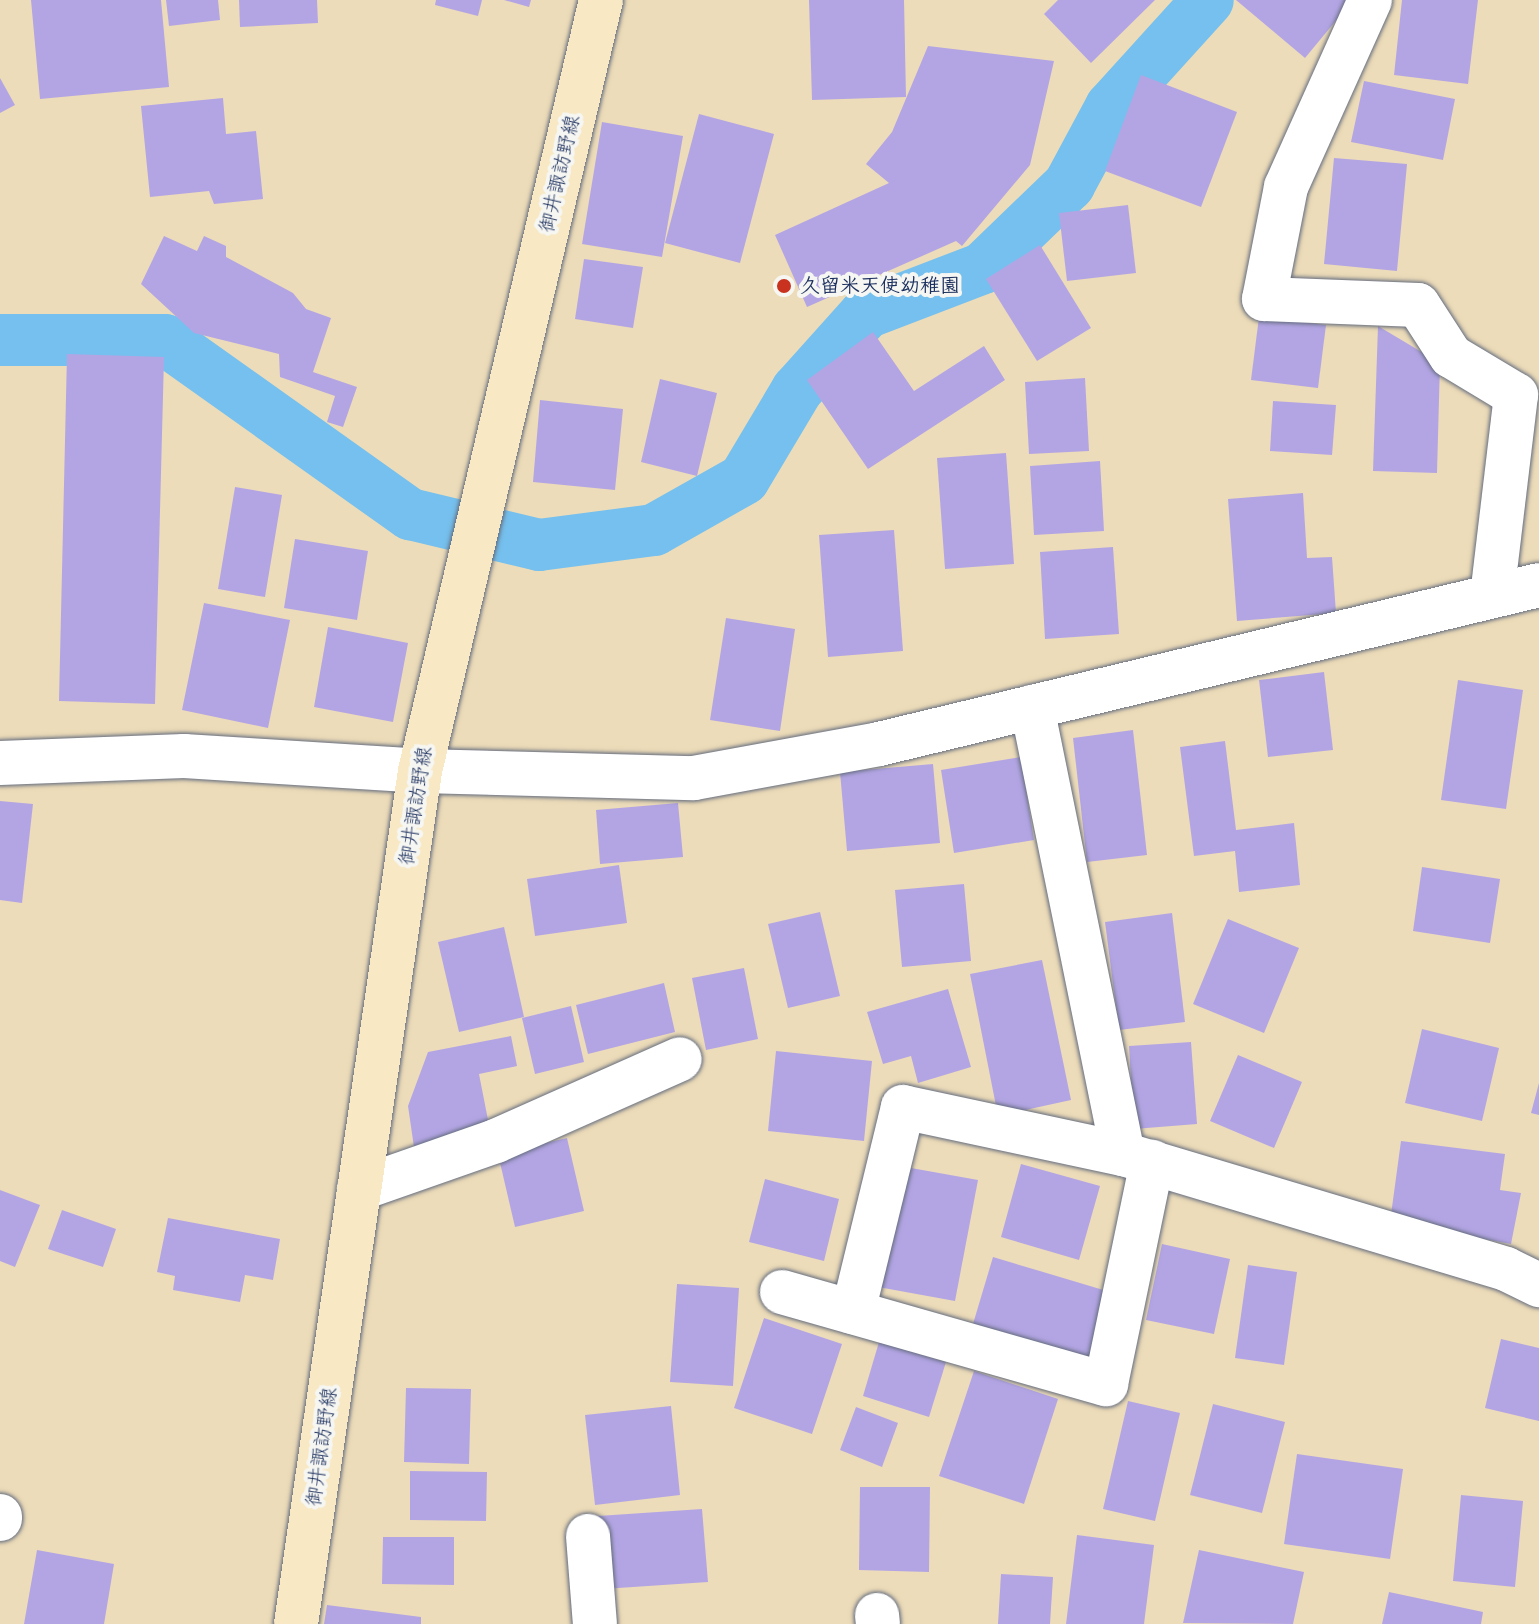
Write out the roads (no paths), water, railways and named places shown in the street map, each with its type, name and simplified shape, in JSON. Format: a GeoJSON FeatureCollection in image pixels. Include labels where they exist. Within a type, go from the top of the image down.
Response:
{"type":"FeatureCollection","features":[{"type":"Feature","properties":{"kind":"main road","name":"御井諏訪野線"},"geometry":{"type":"LineString","coordinates":[[296,1624],[420,771],[601,0]]}},
{"type":"Feature","properties":{"kind":"street"},"geometry":{"type":"LineString","coordinates":[[1370,0],[1286,187],[1264,299],[1418,305],[1451,356],[1516,395],[1492,596]]}},
{"type":"Feature","properties":{"kind":"street"},"geometry":{"type":"LineString","coordinates":[[0,763],[184,756],[420,771],[694,778],[879,744],[1539,585]]}},
{"type":"Feature","properties":{"kind":"street"},"geometry":{"type":"LineString","coordinates":[[782,1292],[1106,1384],[1138,1158],[1032,707]]}},
{"type":"Feature","properties":{"kind":"street"},"geometry":{"type":"LineString","coordinates":[[359,1189],[496,1141],[680,1059]]}},
{"type":"Feature","properties":{"kind":"street"},"geometry":{"type":"LineString","coordinates":[[853,1312],[903,1107],[1138,1158],[1506,1269],[1539,1285]]}},
{"type":"Feature","properties":{"kind":"street"},"geometry":{"type":"LineString","coordinates":[[588,1536],[595,1624]]}},
{"type":"Feature","properties":{"kind":"waterway"},"geometry":{"type":"LineString","coordinates":[[0,340],[165,340],[410,514],[539,545],[654,530],[744,479],[797,390],[866,313],[983,268],[1069,185],[1111,107],[1208,0]]}},
{"type":"Feature","properties":{"kind":"place","name":"久留米天使幼稚園"},"geometry":{"type":"Point","coordinates":[784,286]}}]}
